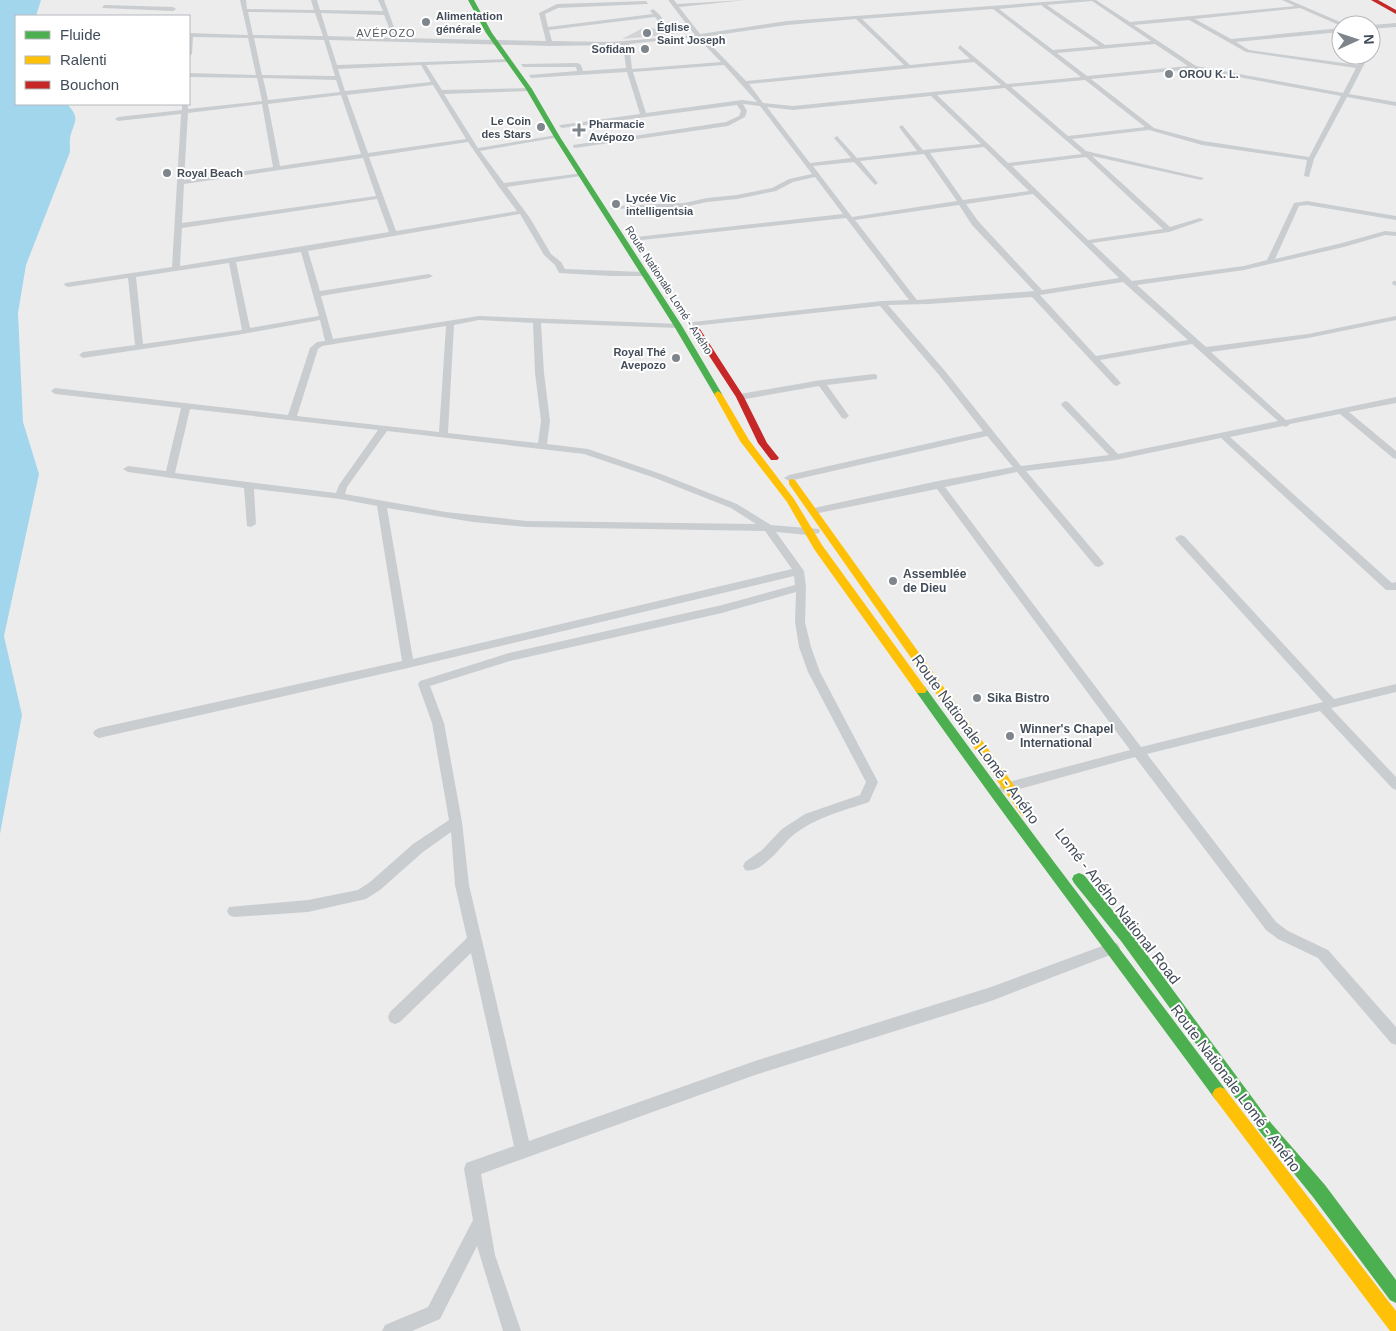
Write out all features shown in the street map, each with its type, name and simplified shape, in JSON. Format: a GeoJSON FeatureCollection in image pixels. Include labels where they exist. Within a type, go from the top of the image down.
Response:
{"type":"FeatureCollection","features":[{"type":"Feature","properties":{"kind":"main road","name":"Route Nationale Lomé - Aného"},"geometry":{"type":"LineString","coordinates":[[471,0],[507,60],[560,132],[575,146],[646,255]]}},
{"type":"Feature","properties":{"kind":"main road","name":"Route Nationale Lomé - Aného"},"geometry":{"type":"LineString","coordinates":[[481,0],[531,76],[581,174],[678,326],[745,441],[791,502],[808,532],[840,578],[994,792],[1396,1325]]}},
{"type":"Feature","properties":{"kind":"main road"},"geometry":{"type":"LineString","coordinates":[[1374,0],[1396,12]]}},
{"type":"Feature","properties":{"kind":"main road","name":"Route Nationale Lomé - Aného"},"geometry":{"type":"LineString","coordinates":[[690,320],[740,397],[763,443],[826,528]]}},
{"type":"Feature","properties":{"kind":"main road"},"geometry":{"type":"LineString","coordinates":[[826,528],[878,604],[931,675],[1035,823]]}},
{"type":"Feature","properties":{"kind":"main road","name":"Lomé - Aného National Road"},"geometry":{"type":"LineString","coordinates":[[1071,869],[1126,937],[1266,1128],[1319,1191],[1396,1294]]}},
{"type":"Feature","properties":{"kind":"street"},"geometry":{"type":"LineString","coordinates":[[172,15],[173,0]]}},
{"type":"Feature","properties":{"kind":"street"},"geometry":{"type":"LineString","coordinates":[[243,0],[277,169]]}},
{"type":"Feature","properties":{"kind":"street"},"geometry":{"type":"LineString","coordinates":[[314,0],[343,93],[393,234]]}},
{"type":"Feature","properties":{"kind":"street"},"geometry":{"type":"LineString","coordinates":[[381,0],[397,40]]}},
{"type":"Feature","properties":{"kind":"street"},"geometry":{"type":"LineString","coordinates":[[674,3],[743,0]]}},
{"type":"Feature","properties":{"kind":"street"},"geometry":{"type":"LineString","coordinates":[[190,35],[550,44],[626,44],[787,24],[1092,0],[1194,67]]}},
{"type":"Feature","properties":{"kind":"street"},"geometry":{"type":"LineString","coordinates":[[1285,0],[1331,20]]}},
{"type":"Feature","properties":{"kind":"street"},"geometry":{"type":"LineString","coordinates":[[550,44],[542,13],[557,6],[645,2],[675,39]]}},
{"type":"Feature","properties":{"kind":"street"},"geometry":{"type":"LineString","coordinates":[[674,3],[699,36],[745,83],[916,302]]}},
{"type":"Feature","properties":{"kind":"street"},"geometry":{"type":"LineString","coordinates":[[1044,5],[1104,47]]}},
{"type":"Feature","properties":{"kind":"street"},"geometry":{"type":"LineString","coordinates":[[104,7],[173,9]]}},
{"type":"Feature","properties":{"kind":"street"},"geometry":{"type":"LineString","coordinates":[[1128,24],[1300,7]]}},
{"type":"Feature","properties":{"kind":"street"},"geometry":{"type":"LineString","coordinates":[[996,9],[1150,128],[1167,135],[1202,143],[1311,159]]}},
{"type":"Feature","properties":{"kind":"street"},"geometry":{"type":"LineString","coordinates":[[244,10],[386,13]]}},
{"type":"Feature","properties":{"kind":"street"},"geometry":{"type":"LineString","coordinates":[[546,29],[657,15]]}},
{"type":"Feature","properties":{"kind":"street"},"geometry":{"type":"LineString","coordinates":[[858,18],[909,67]]}},
{"type":"Feature","properties":{"kind":"street"},"geometry":{"type":"LineString","coordinates":[[1190,18],[1253,52],[1359,68]]}},
{"type":"Feature","properties":{"kind":"street"},"geometry":{"type":"LineString","coordinates":[[1381,26],[1396,25]]}},
{"type":"Feature","properties":{"kind":"street"},"geometry":{"type":"LineString","coordinates":[[1230,41],[1331,31]]}},
{"type":"Feature","properties":{"kind":"street"},"geometry":{"type":"LineString","coordinates":[[1052,52],[1156,42]]}},
{"type":"Feature","properties":{"kind":"street"},"geometry":{"type":"LineString","coordinates":[[626,44],[627,64],[644,116]]}},
{"type":"Feature","properties":{"kind":"street"},"geometry":{"type":"LineString","coordinates":[[960,47],[1086,154],[1169,230]]}},
{"type":"Feature","properties":{"kind":"street"},"geometry":{"type":"LineString","coordinates":[[336,67],[507,60]]}},
{"type":"Feature","properties":{"kind":"street"},"geometry":{"type":"LineString","coordinates":[[745,83],[975,60]]}},
{"type":"Feature","properties":{"kind":"street"},"geometry":{"type":"LineString","coordinates":[[422,63],[476,150],[522,212],[548,255],[558,264],[562,271],[645,274]]}},
{"type":"Feature","properties":{"kind":"street"},"geometry":{"type":"LineString","coordinates":[[531,76],[629,71],[726,63]]}},
{"type":"Feature","properties":{"kind":"street"},"geometry":{"type":"LineString","coordinates":[[523,66],[578,64],[580,72]]}},
{"type":"Feature","properties":{"kind":"street"},"geometry":{"type":"LineString","coordinates":[[1307,176],[1311,159],[1361,65]]}},
{"type":"Feature","properties":{"kind":"street"},"geometry":{"type":"LineString","coordinates":[[476,150],[644,116],[739,103],[760,103],[793,108],[1088,80],[1194,67],[1396,104]]}},
{"type":"Feature","properties":{"kind":"street"},"geometry":{"type":"LineString","coordinates":[[190,75],[339,78]]}},
{"type":"Feature","properties":{"kind":"street"},"geometry":{"type":"LineString","coordinates":[[118,118],[185,108],[265,102],[433,83]]}},
{"type":"Feature","properties":{"kind":"street"},"geometry":{"type":"LineString","coordinates":[[439,92],[529,89]]}},
{"type":"Feature","properties":{"kind":"street"},"geometry":{"type":"LineString","coordinates":[[934,95],[1086,242],[1286,424]]}},
{"type":"Feature","properties":{"kind":"street"},"geometry":{"type":"LineString","coordinates":[[575,146],[728,124],[742,117],[744,111],[739,103]]}},
{"type":"Feature","properties":{"kind":"street"},"geometry":{"type":"LineString","coordinates":[[176,269],[185,108]]}},
{"type":"Feature","properties":{"kind":"street"},"geometry":{"type":"LineString","coordinates":[[902,127],[924,152],[975,223],[1093,359],[1117,383]]}},
{"type":"Feature","properties":{"kind":"street"},"geometry":{"type":"LineString","coordinates":[[1067,138],[1150,128]]}},
{"type":"Feature","properties":{"kind":"street"},"geometry":{"type":"LineString","coordinates":[[837,138],[875,183]]}},
{"type":"Feature","properties":{"kind":"street"},"geometry":{"type":"LineString","coordinates":[[180,183],[470,140]]}},
{"type":"Feature","properties":{"kind":"street"},"geometry":{"type":"LineString","coordinates":[[808,165],[987,145]]}},
{"type":"Feature","properties":{"kind":"street"},"geometry":{"type":"LineString","coordinates":[[1007,165],[1086,154],[1201,178]]}},
{"type":"Feature","properties":{"kind":"street"},"geometry":{"type":"LineString","coordinates":[[501,186],[581,174]]}},
{"type":"Feature","properties":{"kind":"street"},"geometry":{"type":"LineString","coordinates":[[614,208],[684,205],[707,200],[737,197],[774,190],[791,180],[816,175]]}},
{"type":"Feature","properties":{"kind":"street"},"geometry":{"type":"LineString","coordinates":[[636,239],[849,217],[1035,192]]}},
{"type":"Feature","properties":{"kind":"street"},"geometry":{"type":"LineString","coordinates":[[178,226],[380,197]]}},
{"type":"Feature","properties":{"kind":"street"},"geometry":{"type":"LineString","coordinates":[[1271,260],[1296,204],[1307,203],[1396,218]]}},
{"type":"Feature","properties":{"kind":"street"},"geometry":{"type":"LineString","coordinates":[[68,285],[304,249],[522,212]]}},
{"type":"Feature","properties":{"kind":"street"},"geometry":{"type":"LineString","coordinates":[[1086,242],[1169,230],[1200,220]]}},
{"type":"Feature","properties":{"kind":"street"},"geometry":{"type":"LineString","coordinates":[[690,320],[882,303],[1037,293],[1244,268],[1271,260],[1338,247],[1385,233],[1396,234]]}},
{"type":"Feature","properties":{"kind":"street"},"geometry":{"type":"LineString","coordinates":[[304,249],[330,342]]}},
{"type":"Feature","properties":{"kind":"street"},"geometry":{"type":"LineString","coordinates":[[232,260],[246,331]]}},
{"type":"Feature","properties":{"kind":"street"},"geometry":{"type":"LineString","coordinates":[[132,276],[139,347]]}},
{"type":"Feature","properties":{"kind":"street"},"geometry":{"type":"LineString","coordinates":[[317,294],[429,276]]}},
{"type":"Feature","properties":{"kind":"street"},"geometry":{"type":"LineString","coordinates":[[882,303],[942,373],[988,433],[1098,564]]}},
{"type":"Feature","properties":{"kind":"street"},"geometry":{"type":"LineString","coordinates":[[83,355],[324,318]]}},
{"type":"Feature","properties":{"kind":"street"},"geometry":{"type":"LineString","coordinates":[[291,419],[314,348],[330,342],[479,318],[537,322],[678,326]]}},
{"type":"Feature","properties":{"kind":"street"},"geometry":{"type":"LineString","coordinates":[[1204,350],[1308,336],[1396,318]]}},
{"type":"Feature","properties":{"kind":"street"},"geometry":{"type":"LineString","coordinates":[[443,435],[450,322]]}},
{"type":"Feature","properties":{"kind":"street"},"geometry":{"type":"LineString","coordinates":[[537,322],[540,380],[546,422],[546,432],[542,445]]}},
{"type":"Feature","properties":{"kind":"street"},"geometry":{"type":"LineString","coordinates":[[1093,359],[1194,341]]}},
{"type":"Feature","properties":{"kind":"street"},"geometry":{"type":"LineString","coordinates":[[740,397],[821,383],[874,377]]}},
{"type":"Feature","properties":{"kind":"street"},"geometry":{"type":"LineString","coordinates":[[821,383],[846,416]]}},
{"type":"Feature","properties":{"kind":"street"},"geometry":{"type":"LineString","coordinates":[[55,391],[585,451],[658,476],[734,506],[767,527],[799,571],[801,587],[800,622],[805,647],[814,672],[872,782],[865,798],[809,818],[787,833],[767,854],[750,866]]}},
{"type":"Feature","properties":{"kind":"street"},"geometry":{"type":"LineString","coordinates":[[814,510],[1018,469],[1116,457],[1286,424],[1396,400]]}},
{"type":"Feature","properties":{"kind":"street"},"geometry":{"type":"LineString","coordinates":[[1065,404],[1116,457]]}},
{"type":"Feature","properties":{"kind":"street"},"geometry":{"type":"LineString","coordinates":[[170,475],[186,407]]}},
{"type":"Feature","properties":{"kind":"street"},"geometry":{"type":"LineString","coordinates":[[1343,412],[1396,456]]}},
{"type":"Feature","properties":{"kind":"street"},"geometry":{"type":"LineString","coordinates":[[340,496],[342,487],[384,429]]}},
{"type":"Feature","properties":{"kind":"street"},"geometry":{"type":"LineString","coordinates":[[784,471],[988,433]]}},
{"type":"Feature","properties":{"kind":"street"},"geometry":{"type":"LineString","coordinates":[[1223,435],[1362,563],[1390,587],[1396,586]]}},
{"type":"Feature","properties":{"kind":"street"},"geometry":{"type":"LineString","coordinates":[[128,469],[249,486],[340,496],[445,514],[551,525],[767,527],[808,532],[826,528]]}},
{"type":"Feature","properties":{"kind":"street"},"geometry":{"type":"LineString","coordinates":[[938,484],[1138,752],[1277,933],[1314,947],[1323,954],[1396,1038]]}},
{"type":"Feature","properties":{"kind":"street"},"geometry":{"type":"LineString","coordinates":[[249,486],[252,524]]}},
{"type":"Feature","properties":{"kind":"street"},"geometry":{"type":"LineString","coordinates":[[381,503],[408,664]]}},
{"type":"Feature","properties":{"kind":"street"},"geometry":{"type":"LineString","coordinates":[[1180,538],[1396,785]]}},
{"type":"Feature","properties":{"kind":"street"},"geometry":{"type":"LineString","coordinates":[[99,732],[408,664],[799,571]]}},
{"type":"Feature","properties":{"kind":"street"},"geometry":{"type":"LineString","coordinates":[[523,1150],[462,885],[456,822],[438,723],[424,684],[509,657],[722,608],[801,587]]}},
{"type":"Feature","properties":{"kind":"street"},"geometry":{"type":"LineString","coordinates":[[994,792],[1138,752],[1396,688]]}},
{"type":"Feature","properties":{"kind":"street"},"geometry":{"type":"LineString","coordinates":[[234,911],[308,906],[361,895],[375,886],[418,848],[456,822]]}},
{"type":"Feature","properties":{"kind":"street"},"geometry":{"type":"LineString","coordinates":[[395,1017],[475,940]]}},
{"type":"Feature","properties":{"kind":"street"},"geometry":{"type":"LineString","coordinates":[[512,1331],[487,1255],[472,1169],[754,1068],[991,994],[1113,948]]}},
{"type":"Feature","properties":{"kind":"street"},"geometry":{"type":"LineString","coordinates":[[391,1331],[434,1313],[481,1221]]}},
{"type":"Feature","properties":{"kind":"water"},"geometry":{"type":"Polygon","coordinates":[[[0,0],[41,0],[36,15],[15,15],[15,105],[68,105],[75,115],[75,121],[70,138],[70,152],[26,265],[18,313],[23,422],[39,474],[4,636],[22,715],[0,834],[0,0]]]}},
{"type":"Feature","properties":{"kind":"building","name":"Église Saint Joseph"},"geometry":{"type":"Polygon","coordinates":[[[643,28],[662,29],[667,35],[622,39],[643,28]]]}},
{"type":"Feature","properties":{"kind":"traffic: fast"},"geometry":{"type":"LineString","coordinates":[[471,0],[489,33],[529,89],[557,137],[678,326],[718,394]]}},
{"type":"Feature","properties":{"kind":"traffic: fast"},"geometry":{"type":"LineString","coordinates":[[921,690],[994,792],[1065,884],[1220,1094]]}},
{"type":"Feature","properties":{"kind":"traffic: fast"},"geometry":{"type":"LineString","coordinates":[[1079,879],[1126,937],[1266,1128],[1319,1191],[1396,1294]]}},
{"type":"Feature","properties":{"kind":"traffic: slow"},"geometry":{"type":"LineString","coordinates":[[718,394],[745,441],[791,501],[818,547],[921,690]]}},
{"type":"Feature","properties":{"kind":"traffic: slow"},"geometry":{"type":"LineString","coordinates":[[792,482],[1026,812]]}},
{"type":"Feature","properties":{"kind":"traffic: slow"},"geometry":{"type":"LineString","coordinates":[[1220,1094],[1396,1325]]}},
{"type":"Feature","properties":{"kind":"traffic: jam"},"geometry":{"type":"LineString","coordinates":[[1374,0],[1396,12]]}},
{"type":"Feature","properties":{"kind":"traffic: jam"},"geometry":{"type":"LineString","coordinates":[[695,328],[740,397],[763,443],[774,458]]}},
{"type":"Feature","properties":{"kind":"place","name":"Alimentation générale"},"geometry":{"type":"Point","coordinates":[426,22]}},
{"type":"Feature","properties":{"kind":"place","name":"Église Saint Joseph"},"geometry":{"type":"Point","coordinates":[647,33]}},
{"type":"Feature","properties":{"kind":"place","name":"Sofidam"},"geometry":{"type":"Point","coordinates":[645,49]}},
{"type":"Feature","properties":{"kind":"place","name":"OROU K. L."},"geometry":{"type":"Point","coordinates":[1169,74]}},
{"type":"Feature","properties":{"kind":"place","name":"Le Coin des Stars"},"geometry":{"type":"Point","coordinates":[541,127]}},
{"type":"Feature","properties":{"kind":"place","name":"Pharmacie Avépozo"},"geometry":{"type":"Point","coordinates":[579,130]}},
{"type":"Feature","properties":{"kind":"place","name":"Royal Beach"},"geometry":{"type":"Point","coordinates":[167,173]}},
{"type":"Feature","properties":{"kind":"place","name":"Lycée Vic intelligentsia"},"geometry":{"type":"Point","coordinates":[616,204]}},
{"type":"Feature","properties":{"kind":"place","name":"Royal Thé Avepozo"},"geometry":{"type":"Point","coordinates":[676,358]}},
{"type":"Feature","properties":{"kind":"place","name":"Assemblée de Dieu"},"geometry":{"type":"Point","coordinates":[893,581]}},
{"type":"Feature","properties":{"kind":"place","name":"Sika Bistro"},"geometry":{"type":"Point","coordinates":[977,698]}},
{"type":"Feature","properties":{"kind":"place","name":"Winner's Chapel International"},"geometry":{"type":"Point","coordinates":[1010,736]}},
{"type":"Feature","properties":{"kind":"district","name":"AVÉPOZO"},"geometry":{"type":"Point","coordinates":[386,33]}}]}
